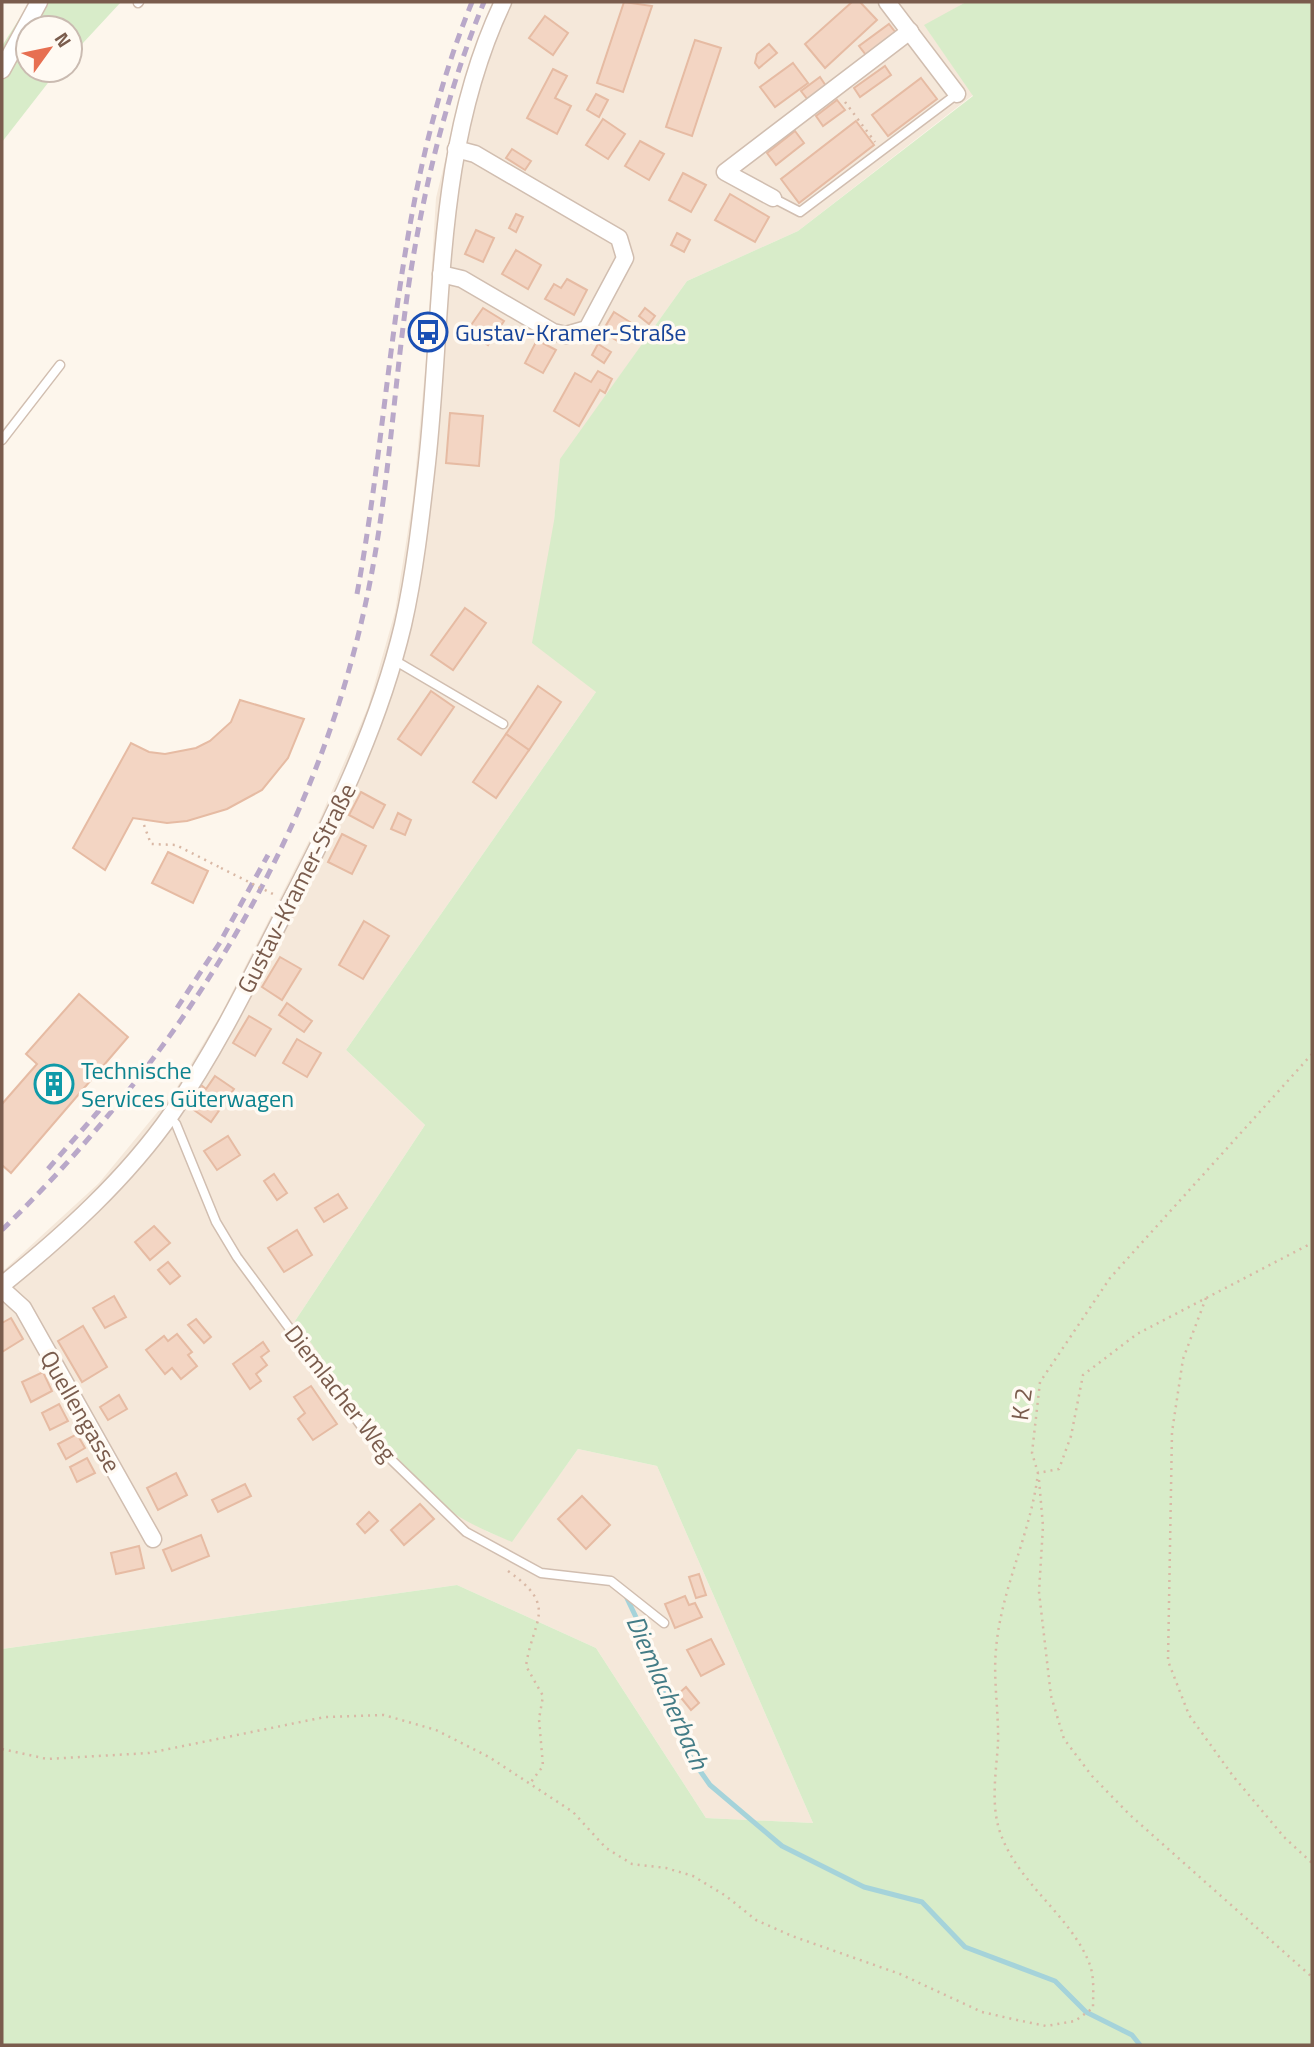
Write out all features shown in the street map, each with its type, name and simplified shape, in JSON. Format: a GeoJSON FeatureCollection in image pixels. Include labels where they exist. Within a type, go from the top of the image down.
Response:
{"type":"FeatureCollection","features":[{"type":"Feature","properties":{"kind":"street"},"geometry":{"type":"LineString","coordinates":[[2,70],[39,2]]}},
{"type":"Feature","properties":{"kind":"street","name":"Gustav-Kramer-Straße"},"geometry":{"type":"LineString","coordinates":[[2,1287],[86,1213],[170,1117],[231,1016],[332,821],[361,754],[394,660],[412,583],[420,524],[441,274],[456,149],[472,81],[503,2]]}},
{"type":"Feature","properties":{"kind":"street"},"geometry":{"type":"LineString","coordinates":[[887,2],[957,94]]}},
{"type":"Feature","properties":{"kind":"street"},"geometry":{"type":"LineString","coordinates":[[773,198],[725,172],[909,32]]}},
{"type":"Feature","properties":{"kind":"street"},"geometry":{"type":"LineString","coordinates":[[441,274],[462,279],[553,332],[566,335],[587,328],[625,258],[619,238],[599,225],[475,154],[456,149]]}},
{"type":"Feature","properties":{"kind":"street","name":"Quellengasse"},"geometry":{"type":"LineString","coordinates":[[2,1287],[23,1308],[153,1539]]}},
{"type":"Feature","properties":{"kind":"lane"},"geometry":{"type":"LineString","coordinates":[[773,198],[800,212],[957,94]]}},
{"type":"Feature","properties":{"kind":"lane"},"geometry":{"type":"LineString","coordinates":[[2,440],[61,365]]}},
{"type":"Feature","properties":{"kind":"lane"},"geometry":{"type":"LineString","coordinates":[[394,660],[503,724]]}},
{"type":"Feature","properties":{"kind":"lane","name":"Diemlacher Weg"},"geometry":{"type":"LineString","coordinates":[[170,1117],[176,1124],[216,1222],[237,1257],[373,1441],[466,1532],[541,1573],[611,1581],[664,1623]]}},
{"type":"Feature","properties":{"kind":"path"},"geometry":{"type":"LineString","coordinates":[[834,89],[882,151]]}},
{"type":"Feature","properties":{"kind":"path"},"geometry":{"type":"LineString","coordinates":[[144,825],[151,844],[176,845],[273,894]]}},
{"type":"Feature","properties":{"kind":"path","name":"K 2"},"geometry":{"type":"LineString","coordinates":[[1038,1473],[1032,1454],[1040,1382],[1110,1278],[1312,1054]]}},
{"type":"Feature","properties":{"kind":"path"},"geometry":{"type":"LineString","coordinates":[[1038,1473],[1059,1469],[1071,1436],[1083,1375],[1137,1334],[1312,1243]]}},
{"type":"Feature","properties":{"kind":"path"},"geometry":{"type":"LineString","coordinates":[[1206,1298],[1183,1359],[1172,1432],[1168,1661],[1189,1715],[1233,1776],[1284,1837],[1312,1863]]}},
{"type":"Feature","properties":{"kind":"path"},"geometry":{"type":"LineString","coordinates":[[2,1749],[47,1759],[149,1753],[325,1717],[384,1715],[436,1730],[531,1782],[573,1812],[607,1848],[632,1864],[666,1868],[693,1876],[726,1896],[756,1920],[792,1936],[900,1974],[982,2012],[1046,2026],[1075,2021],[1093,2008],[1094,1984],[1089,1961],[1014,1863],[999,1828],[994,1784],[998,1743],[996,1648],[1034,1511],[1038,1473]]}},
{"type":"Feature","properties":{"kind":"path"},"geometry":{"type":"LineString","coordinates":[[1038,1473],[1043,1526],[1039,1592],[1051,1696],[1064,1738],[1092,1776],[1130,1815],[1312,1977]]}},
{"type":"Feature","properties":{"kind":"path"},"geometry":{"type":"LineString","coordinates":[[496,1549],[500,1564],[521,1578],[538,1598],[540,1622],[526,1666],[543,1696],[539,1719],[544,1751],[543,1766],[531,1782]]}},
{"type":"Feature","properties":{"kind":"shaded area"},"geometry":{"type":"Polygon","coordinates":[[[493,2],[966,2],[925,26],[973,95],[798,231],[687,281],[561,459],[554,521],[596,692],[346,1050],[425,1125],[295,1321],[376,1429],[439,1502],[488,1532],[512,1541],[578,1449],[657,1466],[813,1823],[706,1818],[596,1648],[457,1585],[2,1649],[2,1272],[99,1183],[174,1092],[220,1016],[319,821],[368,707],[395,612],[413,499],[426,360],[436,198],[468,66],[493,2]]]}},
{"type":"Feature","properties":{"kind":"green space"},"geometry":{"type":"Polygon","coordinates":[[[30,2],[121,2],[84,42],[84,14],[22,14],[30,2]]]}},
{"type":"Feature","properties":{"kind":"green space"},"geometry":{"type":"Polygon","coordinates":[[[966,2],[1312,2],[1312,2045],[2,2045],[2,1649],[457,1585],[596,1648],[706,1818],[813,1823],[657,1466],[578,1449],[512,1542],[454,1514],[418,1481],[363,1414],[295,1321],[425,1125],[346,1050],[596,692],[532,643],[554,521],[560,459],[687,281],[798,231],[973,96],[924,25],[966,2]]]}},
{"type":"Feature","properties":{"kind":"green space"},"geometry":{"type":"Polygon","coordinates":[[[14,27],[14,84],[47,84],[2,142],[2,46],[14,27]]]}},
{"type":"Feature","properties":{"kind":"building"},"geometry":{"type":"Polygon","coordinates":[[[624,2],[652,6],[623,92],[597,83],[624,2]]]}},
{"type":"Feature","properties":{"kind":"building"},"geometry":{"type":"Polygon","coordinates":[[[852,2],[860,2],[877,20],[825,68],[805,44],[852,2]]]}},
{"type":"Feature","properties":{"kind":"building"},"geometry":{"type":"Polygon","coordinates":[[[545,16],[568,33],[553,55],[529,38],[545,16]]]}},
{"type":"Feature","properties":{"kind":"building"},"geometry":{"type":"Polygon","coordinates":[[[889,24],[896,33],[866,55],[859,46],[889,24]]]}},
{"type":"Feature","properties":{"kind":"building"},"geometry":{"type":"Polygon","coordinates":[[[695,40],[721,48],[692,136],[666,127],[695,40]]]}},
{"type":"Feature","properties":{"kind":"building"},"geometry":{"type":"Polygon","coordinates":[[[769,44],[777,53],[759,68],[755,63],[757,54],[769,44]]]}},
{"type":"Feature","properties":{"kind":"building"},"geometry":{"type":"Polygon","coordinates":[[[793,63],[808,83],[775,107],[760,87],[793,63]]]}},
{"type":"Feature","properties":{"kind":"building"},"geometry":{"type":"Polygon","coordinates":[[[885,66],[891,75],[860,97],[854,88],[885,66]]]}},
{"type":"Feature","properties":{"kind":"building"},"geometry":{"type":"Polygon","coordinates":[[[553,69],[567,76],[555,98],[571,106],[557,134],[527,118],[553,69]]]}},
{"type":"Feature","properties":{"kind":"building"},"geometry":{"type":"Polygon","coordinates":[[[820,77],[826,86],[808,100],[801,91],[820,77]]]}},
{"type":"Feature","properties":{"kind":"building"},"geometry":{"type":"Polygon","coordinates":[[[921,78],[937,99],[888,136],[872,115],[921,78]]]}},
{"type":"Feature","properties":{"kind":"building"},"geometry":{"type":"Polygon","coordinates":[[[596,94],[608,100],[599,117],[587,110],[596,94]]]}},
{"type":"Feature","properties":{"kind":"building"},"geometry":{"type":"Polygon","coordinates":[[[837,100],[845,110],[823,126],[816,116],[837,100]]]}},
{"type":"Feature","properties":{"kind":"building"},"geometry":{"type":"Polygon","coordinates":[[[603,119],[625,134],[608,159],[586,145],[603,119]]]}},
{"type":"Feature","properties":{"kind":"building"},"geometry":{"type":"Polygon","coordinates":[[[856,121],[874,145],[799,203],[781,179],[856,121]]]}},
{"type":"Feature","properties":{"kind":"building"},"geometry":{"type":"Polygon","coordinates":[[[795,131],[804,143],[776,165],[767,153],[795,131]]]}},
{"type":"Feature","properties":{"kind":"building"},"geometry":{"type":"Polygon","coordinates":[[[640,141],[664,154],[649,180],[625,166],[640,141]]]}},
{"type":"Feature","properties":{"kind":"building"},"geometry":{"type":"Polygon","coordinates":[[[512,149],[531,161],[525,170],[506,158],[512,149]]]}},
{"type":"Feature","properties":{"kind":"building"},"geometry":{"type":"Polygon","coordinates":[[[683,173],[706,185],[691,212],[669,200],[683,173]]]}},
{"type":"Feature","properties":{"kind":"building"},"geometry":{"type":"Polygon","coordinates":[[[730,194],[769,217],[755,242],[715,220],[730,194]]]}},
{"type":"Feature","properties":{"kind":"building"},"geometry":{"type":"Polygon","coordinates":[[[516,214],[523,217],[516,232],[509,228],[516,214]]]}},
{"type":"Feature","properties":{"kind":"building"},"geometry":{"type":"Polygon","coordinates":[[[476,230],[494,238],[483,262],[465,254],[476,230]]]}},
{"type":"Feature","properties":{"kind":"building"},"geometry":{"type":"Polygon","coordinates":[[[677,233],[690,240],[684,252],[671,245],[677,233]]]}},
{"type":"Feature","properties":{"kind":"building"},"geometry":{"type":"Polygon","coordinates":[[[516,250],[541,265],[528,289],[502,274],[516,250]]]}},
{"type":"Feature","properties":{"kind":"building"},"geometry":{"type":"Polygon","coordinates":[[[567,279],[587,290],[574,315],[545,299],[554,284],[561,288],[567,279]]]}},
{"type":"Feature","properties":{"kind":"building"},"geometry":{"type":"Polygon","coordinates":[[[483,308],[504,321],[488,345],[467,331],[483,308]]]}},
{"type":"Feature","properties":{"kind":"building"},"geometry":{"type":"Polygon","coordinates":[[[645,308],[655,316],[649,324],[639,316],[645,308]]]}},
{"type":"Feature","properties":{"kind":"building"},"geometry":{"type":"Polygon","coordinates":[[[614,312],[633,324],[621,343],[602,332],[614,312]]]}},
{"type":"Feature","properties":{"kind":"building"},"geometry":{"type":"Polygon","coordinates":[[[537,340],[556,350],[543,373],[525,363],[537,340]]]}},
{"type":"Feature","properties":{"kind":"building"},"geometry":{"type":"Polygon","coordinates":[[[598,344],[611,352],[604,363],[592,355],[598,344]]]}},
{"type":"Feature","properties":{"kind":"building"},"geometry":{"type":"Polygon","coordinates":[[[598,371],[612,379],[605,393],[600,390],[579,426],[554,411],[575,373],[591,382],[598,371]]]}},
{"type":"Feature","properties":{"kind":"building"},"geometry":{"type":"Polygon","coordinates":[[[450,413],[483,416],[479,466],[446,463],[450,413]]]}},
{"type":"Feature","properties":{"kind":"building"},"geometry":{"type":"Polygon","coordinates":[[[465,608],[486,623],[453,670],[431,655],[465,608]]]}},
{"type":"Feature","properties":{"kind":"building"},"geometry":{"type":"Polygon","coordinates":[[[538,686],[561,702],[529,750],[506,734],[538,686]]]}},
{"type":"Feature","properties":{"kind":"building"},"geometry":{"type":"Polygon","coordinates":[[[431,691],[454,707],[421,755],[398,739],[431,691]]]}},
{"type":"Feature","properties":{"kind":"building"},"geometry":{"type":"Polygon","coordinates":[[[240,700],[304,719],[288,758],[262,790],[227,809],[187,821],[167,823],[133,818],[105,870],[73,848],[131,743],[149,752],[165,754],[196,748],[210,741],[231,722],[240,700]]]}},
{"type":"Feature","properties":{"kind":"building"},"geometry":{"type":"Polygon","coordinates":[[[506,734],[529,750],[496,798],[473,782],[506,734]]]}},
{"type":"Feature","properties":{"kind":"building"},"geometry":{"type":"Polygon","coordinates":[[[361,792],[385,805],[373,828],[349,815],[361,792]]]}},
{"type":"Feature","properties":{"kind":"building"},"geometry":{"type":"Polygon","coordinates":[[[398,813],[411,820],[405,835],[391,829],[398,813]]]}},
{"type":"Feature","properties":{"kind":"building"},"geometry":{"type":"Polygon","coordinates":[[[342,834],[366,846],[352,874],[328,862],[342,834]]]}},
{"type":"Feature","properties":{"kind":"building"},"geometry":{"type":"Polygon","coordinates":[[[168,852],[208,871],[193,903],[152,883],[168,852]]]}},
{"type":"Feature","properties":{"kind":"building"},"geometry":{"type":"Polygon","coordinates":[[[364,921],[389,936],[363,979],[339,965],[364,921]]]}},
{"type":"Feature","properties":{"kind":"building"},"geometry":{"type":"Polygon","coordinates":[[[280,957],[301,969],[282,1000],[262,987],[280,957]]]}},
{"type":"Feature","properties":{"kind":"building","name":"Technische Services Güterwagen"},"geometry":{"type":"Polygon","coordinates":[[[79,994],[128,1037],[11,1173],[2,1165],[2,1104],[37,1064],[26,1054],[79,994]]]}},
{"type":"Feature","properties":{"kind":"building"},"geometry":{"type":"Polygon","coordinates":[[[287,1003],[312,1021],[304,1032],[279,1015],[287,1003]]]}},
{"type":"Feature","properties":{"kind":"building"},"geometry":{"type":"Polygon","coordinates":[[[249,1016],[271,1029],[255,1056],[233,1043],[249,1016]]]}},
{"type":"Feature","properties":{"kind":"building"},"geometry":{"type":"Polygon","coordinates":[[[297,1039],[321,1053],[307,1077],[283,1063],[297,1039]]]}},
{"type":"Feature","properties":{"kind":"building"},"geometry":{"type":"Polygon","coordinates":[[[215,1076],[234,1089],[211,1122],[194,1110],[198,1104],[191,1099],[201,1085],[206,1089],[215,1076]]]}},
{"type":"Feature","properties":{"kind":"building"},"geometry":{"type":"Polygon","coordinates":[[[228,1136],[240,1155],[217,1170],[204,1151],[228,1136]]]}},
{"type":"Feature","properties":{"kind":"building"},"geometry":{"type":"Polygon","coordinates":[[[274,1174],[287,1193],[277,1200],[264,1181],[274,1174]]]}},
{"type":"Feature","properties":{"kind":"building"},"geometry":{"type":"Polygon","coordinates":[[[338,1194],[347,1208],[324,1222],[315,1208],[338,1194]]]}},
{"type":"Feature","properties":{"kind":"building"},"geometry":{"type":"Polygon","coordinates":[[[154,1226],[170,1243],[150,1260],[135,1242],[154,1226]]]}},
{"type":"Feature","properties":{"kind":"building"},"geometry":{"type":"Polygon","coordinates":[[[297,1230],[312,1255],[284,1272],[268,1248],[297,1230]]]}},
{"type":"Feature","properties":{"kind":"building"},"geometry":{"type":"Polygon","coordinates":[[[168,1262],[180,1276],[170,1284],[158,1270],[168,1262]]]}},
{"type":"Feature","properties":{"kind":"building"},"geometry":{"type":"Polygon","coordinates":[[[114,1296],[126,1317],[105,1328],[93,1308],[114,1296]]]}},
{"type":"Feature","properties":{"kind":"building"},"geometry":{"type":"Polygon","coordinates":[[[11,1318],[23,1339],[2,1352],[2,1323],[11,1318]]]}},
{"type":"Feature","properties":{"kind":"building"},"geometry":{"type":"Polygon","coordinates":[[[196,1319],[211,1337],[204,1343],[188,1325],[196,1319]]]}},
{"type":"Feature","properties":{"kind":"building"},"geometry":{"type":"Polygon","coordinates":[[[83,1326],[107,1367],[82,1382],[58,1341],[83,1326]]]}},
{"type":"Feature","properties":{"kind":"building"},"geometry":{"type":"Polygon","coordinates":[[[177,1334],[192,1352],[188,1355],[197,1366],[181,1379],[172,1368],[165,1374],[146,1350],[164,1336],[168,1341],[177,1334]]]}},
{"type":"Feature","properties":{"kind":"building"},"geometry":{"type":"Polygon","coordinates":[[[263,1342],[269,1351],[261,1357],[267,1365],[256,1374],[261,1381],[250,1389],[233,1364],[263,1342]]]}},
{"type":"Feature","properties":{"kind":"building"},"geometry":{"type":"Polygon","coordinates":[[[43,1372],[52,1391],[31,1402],[22,1382],[43,1372]]]}},
{"type":"Feature","properties":{"kind":"building"},"geometry":{"type":"Polygon","coordinates":[[[311,1386],[337,1424],[313,1440],[298,1419],[305,1413],[294,1397],[311,1386]]]}},
{"type":"Feature","properties":{"kind":"building"},"geometry":{"type":"Polygon","coordinates":[[[119,1395],[127,1409],[108,1420],[100,1407],[119,1395]]]}},
{"type":"Feature","properties":{"kind":"building"},"geometry":{"type":"Polygon","coordinates":[[[59,1404],[68,1421],[50,1430],[42,1413],[59,1404]]]}},
{"type":"Feature","properties":{"kind":"building"},"geometry":{"type":"Polygon","coordinates":[[[77,1434],[85,1448],[66,1459],[58,1444],[77,1434]]]}},
{"type":"Feature","properties":{"kind":"building"},"geometry":{"type":"Polygon","coordinates":[[[87,1458],[95,1473],[77,1482],[70,1467],[87,1458]]]}},
{"type":"Feature","properties":{"kind":"building"},"geometry":{"type":"Polygon","coordinates":[[[176,1473],[187,1495],[158,1510],[147,1488],[176,1473]]]}},
{"type":"Feature","properties":{"kind":"building"},"geometry":{"type":"Polygon","coordinates":[[[245,1484],[251,1496],[218,1512],[212,1500],[245,1484]]]}},
{"type":"Feature","properties":{"kind":"building"},"geometry":{"type":"Polygon","coordinates":[[[582,1496],[610,1525],[586,1549],[558,1519],[582,1496]]]}},
{"type":"Feature","properties":{"kind":"building"},"geometry":{"type":"Polygon","coordinates":[[[420,1504],[434,1519],[404,1545],[391,1530],[420,1504]]]}},
{"type":"Feature","properties":{"kind":"building"},"geometry":{"type":"Polygon","coordinates":[[[369,1512],[378,1521],[365,1533],[357,1524],[369,1512]]]}},
{"type":"Feature","properties":{"kind":"building"},"geometry":{"type":"Polygon","coordinates":[[[201,1535],[209,1556],[172,1571],[163,1550],[201,1535]]]}},
{"type":"Feature","properties":{"kind":"building"},"geometry":{"type":"Polygon","coordinates":[[[139,1546],[144,1568],[116,1574],[111,1553],[139,1546]]]}},
{"type":"Feature","properties":{"kind":"building"},"geometry":{"type":"Polygon","coordinates":[[[699,1574],[706,1595],[696,1598],[689,1577],[699,1574]]]}},
{"type":"Feature","properties":{"kind":"building"},"geometry":{"type":"Polygon","coordinates":[[[685,1596],[689,1605],[695,1603],[702,1617],[675,1628],[665,1604],[685,1596]]]}},
{"type":"Feature","properties":{"kind":"building"},"geometry":{"type":"Polygon","coordinates":[[[711,1639],[724,1664],[701,1676],[687,1650],[711,1639]]]}},
{"type":"Feature","properties":{"kind":"building"},"geometry":{"type":"Polygon","coordinates":[[[686,1687],[699,1703],[691,1710],[678,1694],[686,1687]]]}},
{"type":"Feature","properties":{"kind":"waterway","name":"Diemlacherbach"},"geometry":{"type":"LineString","coordinates":[[624,1592],[654,1655],[665,1698],[691,1758],[710,1785],[782,1846],[864,1887],[922,1902],[965,1947],[1055,1981],[1086,2012],[1132,2035],[1140,2045]]}},
{"type":"Feature","properties":{"kind":"railway"},"geometry":{"type":"LineString","coordinates":[[357,594],[411,221],[426,148],[446,75],[472,2]]}},
{"type":"Feature","properties":{"kind":"railway"},"geometry":{"type":"LineString","coordinates":[[2,1230],[69,1160],[132,1086],[189,1008],[240,926],[284,841],[322,753],[351,661],[373,566],[384,495],[404,318],[422,211],[448,105],[484,2]]}},
{"type":"Feature","properties":{"kind":"railway"},"geometry":{"type":"LineString","coordinates":[[177,1008],[219,944],[268,855]]}},
{"type":"Feature","properties":{"kind":"railway"},"geometry":{"type":"LineString","coordinates":[[48,1169],[110,1098]]}},
{"type":"Feature","properties":{"kind":"place","name":"Gustav-Kramer-Straße"},"geometry":{"type":"Point","coordinates":[428,332]}},
{"type":"Feature","properties":{"kind":"place","name":"Technische Services Güterwagen"},"geometry":{"type":"Point","coordinates":[54,1084]}}]}
